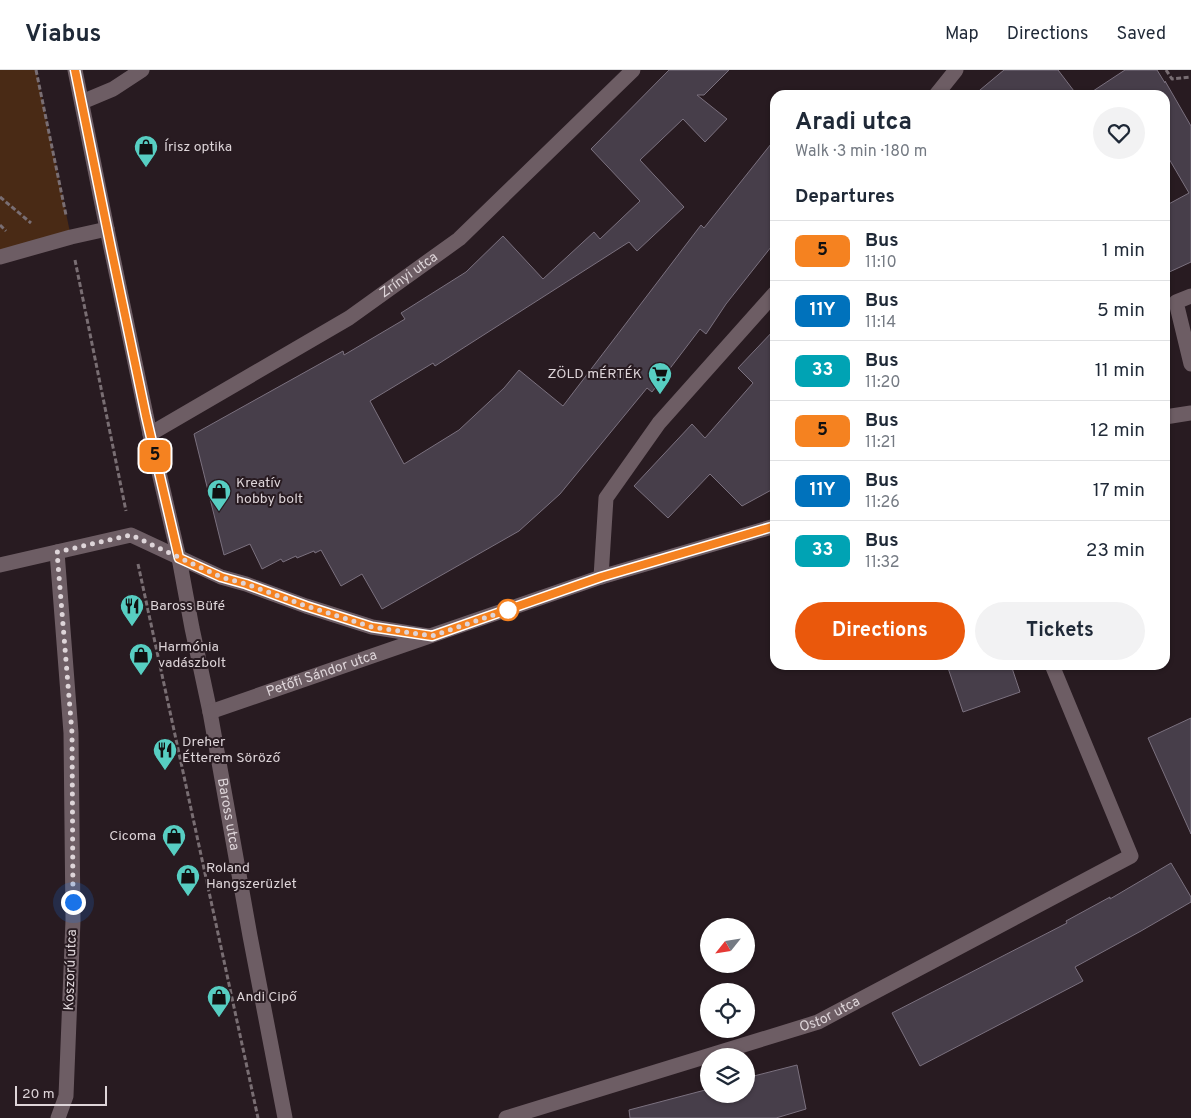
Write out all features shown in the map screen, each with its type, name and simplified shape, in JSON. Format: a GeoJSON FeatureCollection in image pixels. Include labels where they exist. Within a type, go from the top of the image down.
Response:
{"type":"FeatureCollection","features":[{"type":"Feature","properties":{"kind":"street","name":"Baross utca"},"geometry":{"type":"LineString","coordinates":[[75,70],[150,434],[179,558],[210,712],[285,1118]]}},
{"type":"Feature","properties":{"kind":"street"},"geometry":{"type":"LineString","coordinates":[[82,102],[113,89],[142,70]]}},
{"type":"Feature","properties":{"kind":"street","name":"Zrínyi utca"},"geometry":{"type":"LineString","coordinates":[[150,434],[349,318],[459,239],[633,70]]}},
{"type":"Feature","properties":{"kind":"street"},"geometry":{"type":"LineString","coordinates":[[940,90],[956,70]]}},
{"type":"Feature","properties":{"kind":"street"},"geometry":{"type":"LineString","coordinates":[[0,257],[107,229]]}},
{"type":"Feature","properties":{"kind":"street"},"geometry":{"type":"LineString","coordinates":[[1191,296],[1170,306],[1191,364]]}},
{"type":"Feature","properties":{"kind":"street"},"geometry":{"type":"LineString","coordinates":[[601,577],[606,498],[659,423],[770,299]]}},
{"type":"Feature","properties":{"kind":"street"},"geometry":{"type":"LineString","coordinates":[[1170,416],[1191,412]]}},
{"type":"Feature","properties":{"kind":"street","name":"Petőfi Sándor utca"},"geometry":{"type":"LineString","coordinates":[[210,712],[601,577],[770,527]]}},
{"type":"Feature","properties":{"kind":"street"},"geometry":{"type":"LineString","coordinates":[[0,565],[131,535]]}},
{"type":"Feature","properties":{"kind":"street","name":"Petőfi Sándor utca"},"geometry":{"type":"LineString","coordinates":[[131,535],[221,577],[306,606],[372,627],[432,636]]}},
{"type":"Feature","properties":{"kind":"street","name":"Koszorú utca"},"geometry":{"type":"LineString","coordinates":[[57,552],[72,733],[73,910],[66,1096],[58,1118]]}},
{"type":"Feature","properties":{"kind":"street","name":"Ostor utca"},"geometry":{"type":"LineString","coordinates":[[506,1118],[818,1022],[1131,856],[1054,670]]}},
{"type":"Feature","properties":{"kind":"path"},"geometry":{"type":"LineString","coordinates":[[36,70],[131,535],[258,1118]]}},
{"type":"Feature","properties":{"kind":"path"},"geometry":{"type":"LineString","coordinates":[[1166,70],[1172,80],[1191,77]]}},
{"type":"Feature","properties":{"kind":"path"},"geometry":{"type":"LineString","coordinates":[[0,197],[52,242]]}},
{"type":"Feature","properties":{"kind":"shaded area"},"geometry":{"type":"Polygon","coordinates":[[[0,70],[36,70],[71,237],[0,257],[0,70]]]}},
{"type":"Feature","properties":{"kind":"building"},"geometry":{"type":"Polygon","coordinates":[[[669,70],[729,70],[704,95],[697,95],[727,119],[705,142],[683,119],[640,160],[684,207],[637,251],[629,242],[435,366],[433,363],[370,401],[404,464],[459,430],[504,388],[519,370],[563,406],[701,225],[704,228],[770,145],[770,248],[726,304],[706,334],[700,329],[652,392],[647,388],[560,494],[519,531],[382,609],[362,574],[341,586],[321,550],[297,558],[296,556],[283,562],[281,559],[262,569],[250,544],[224,555],[194,434],[343,351],[344,355],[405,319],[401,313],[466,272],[503,236],[543,279],[594,232],[600,239],[640,201],[591,149],[669,70]]]}},
{"type":"Feature","properties":{"kind":"building"},"geometry":{"type":"Polygon","coordinates":[[[1004,70],[1058,70],[1073,90],[980,90],[1004,70]]]}},
{"type":"Feature","properties":{"kind":"building"},"geometry":{"type":"Polygon","coordinates":[[[1125,70],[1157,70],[1165,83],[1165,81],[1191,126],[1191,262],[1170,272],[1170,203],[1189,193],[1170,161],[1170,90],[1095,90],[1125,70]]]}},
{"type":"Feature","properties":{"kind":"building"},"geometry":{"type":"Polygon","coordinates":[[[770,334],[770,491],[742,506],[710,474],[668,518],[634,486],[692,424],[705,438],[753,383],[738,368],[770,334]]]}},
{"type":"Feature","properties":{"kind":"building"},"geometry":{"type":"Polygon","coordinates":[[[949,670],[1013,670],[1020,692],[963,712],[949,670]]]}},
{"type":"Feature","properties":{"kind":"building"},"geometry":{"type":"Polygon","coordinates":[[[1191,718],[1191,834],[1148,738],[1191,718]]]}},
{"type":"Feature","properties":{"kind":"building"},"geometry":{"type":"Polygon","coordinates":[[[1171,863],[1191,897],[1191,902],[1075,967],[1083,981],[920,1066],[892,1013],[1067,923],[1066,921],[1110,897],[1110,899],[1171,863]]]}},
{"type":"Feature","properties":{"kind":"building"},"geometry":{"type":"Polygon","coordinates":[[[797,1065],[806,1109],[776,1118],[630,1118],[629,1110],[700,1091],[700,1103],[755,1103],[755,1076],[797,1065]]]}},
{"type":"Feature","properties":{"kind":"bus line","name":"5"},"geometry":{"type":"LineString","coordinates":[[75,70],[146,416],[179,558],[221,577],[372,627],[432,636],[601,577],[770,527]]}},
{"type":"Feature","properties":{"kind":"place","name":"Írisz optika"},"geometry":{"type":"Point","coordinates":[146,168]}},
{"type":"Feature","properties":{"kind":"place","name":"ZÖLD mÉRTÉK"},"geometry":{"type":"Point","coordinates":[660,395]}},
{"type":"Feature","properties":{"kind":"place","name":"Kreatív hobby bolt"},"geometry":{"type":"Point","coordinates":[219,512]}},
{"type":"Feature","properties":{"kind":"place","name":"Baross Büfé"},"geometry":{"type":"Point","coordinates":[132,627]}},
{"type":"Feature","properties":{"kind":"place","name":"Harmónia vadászbolt"},"geometry":{"type":"Point","coordinates":[141,676]}},
{"type":"Feature","properties":{"kind":"place","name":"Dreher Étterem Söröző"},"geometry":{"type":"Point","coordinates":[165,771]}},
{"type":"Feature","properties":{"kind":"place","name":"Cicoma"},"geometry":{"type":"Point","coordinates":[174,857]}},
{"type":"Feature","properties":{"kind":"place","name":"Roland Hangszerüzlet"},"geometry":{"type":"Point","coordinates":[188,897]}},
{"type":"Feature","properties":{"kind":"place","name":"Andi Cipő"},"geometry":{"type":"Point","coordinates":[219,1018]}},
{"type":"Feature","properties":{"kind":"route"},"geometry":{"type":"LineString","coordinates":[[73,902],[72,733],[57,552],[131,535],[221,577],[306,606],[372,627],[432,636],[508,610]]}}]}
